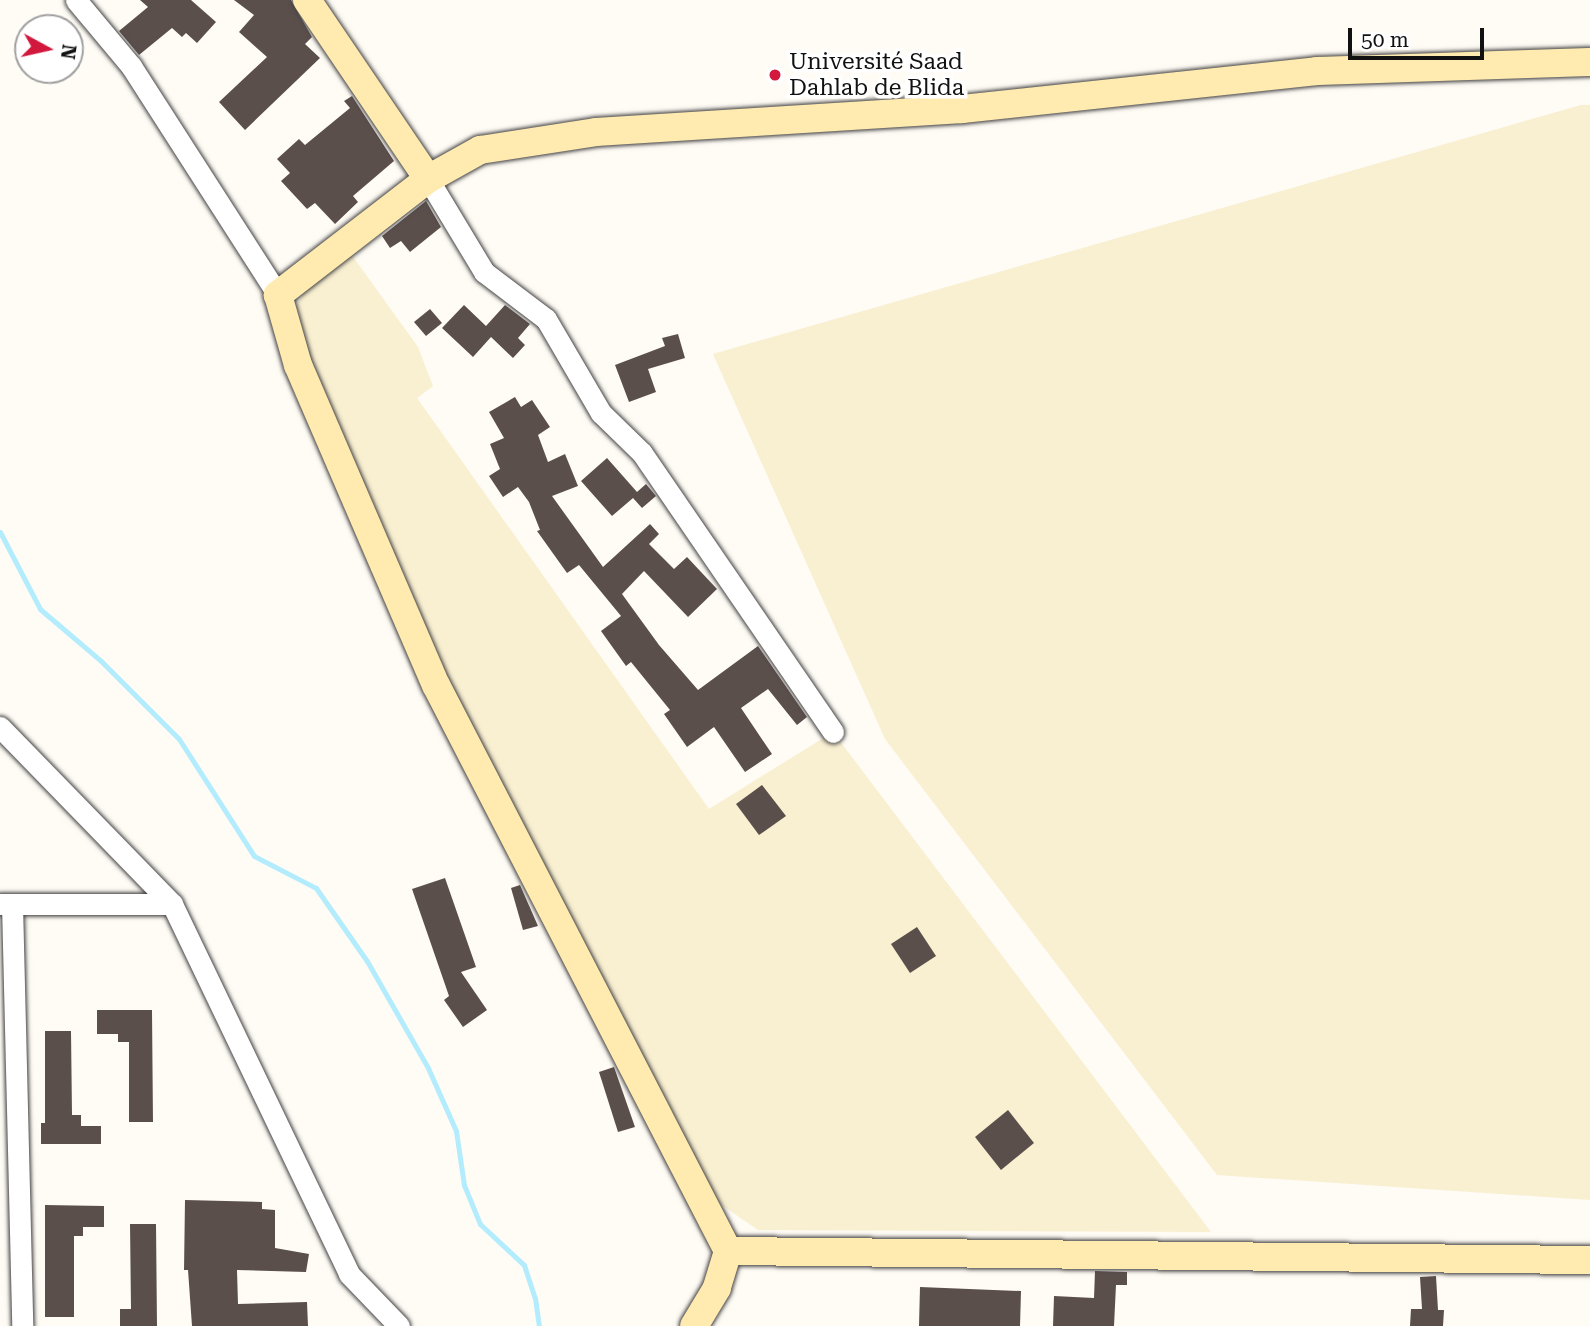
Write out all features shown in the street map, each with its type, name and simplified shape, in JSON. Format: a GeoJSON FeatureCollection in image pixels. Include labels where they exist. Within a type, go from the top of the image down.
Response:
{"type":"FeatureCollection","features":[{"type":"Feature","properties":{"kind":"street"},"geometry":{"type":"LineString","coordinates":[[76,0],[131,66],[278,295],[298,365],[436,685],[728,1251],[717,1288],[694,1326]]}},
{"type":"Feature","properties":{"kind":"street"},"geometry":{"type":"LineString","coordinates":[[307,0],[428,179],[484,272],[546,319],[601,413],[642,453],[832,732]]}},
{"type":"Feature","properties":{"kind":"street"},"geometry":{"type":"LineString","coordinates":[[278,295],[428,179],[480,150],[596,132],[962,109],[1317,71],[1590,62]]}},
{"type":"Feature","properties":{"kind":"street"},"geometry":{"type":"LineString","coordinates":[[0,727],[172,904],[349,1274],[399,1326]]}},
{"type":"Feature","properties":{"kind":"street"},"geometry":{"type":"LineString","coordinates":[[22,1326],[6,904],[172,904]]}},
{"type":"Feature","properties":{"kind":"street"},"geometry":{"type":"LineString","coordinates":[[728,1251],[1590,1260]]}},
{"type":"Feature","properties":{"kind":"shaded area"},"geometry":{"type":"Polygon","coordinates":[[[1581,105],[1590,105],[1590,1200],[1217,1175],[885,739],[713,354],[1581,105]]]}},
{"type":"Feature","properties":{"kind":"shaded area"},"geometry":{"type":"Polygon","coordinates":[[[351,254],[418,347],[433,386],[417,398],[709,809],[833,732],[1211,1232],[758,1230],[713,1199],[437,669],[290,316],[309,284],[351,254]]]}},
{"type":"Feature","properties":{"kind":"building"},"geometry":{"type":"Polygon","coordinates":[[[140,0],[191,0],[216,22],[197,43],[186,33],[182,37],[172,28],[139,55],[119,31],[148,7],[140,0]]]}},
{"type":"Feature","properties":{"kind":"building"},"geometry":{"type":"Polygon","coordinates":[[[234,0],[291,0],[312,37],[305,44],[320,58],[245,130],[219,102],[267,57],[239,32],[254,15],[234,0]]]}},
{"type":"Feature","properties":{"kind":"building"},"geometry":{"type":"Polygon","coordinates":[[[352,96],[394,161],[353,196],[358,202],[335,224],[315,203],[307,209],[281,181],[290,173],[277,159],[299,139],[305,145],[350,108],[344,101],[352,96]]]}},
{"type":"Feature","properties":{"kind":"building"},"geometry":{"type":"Polygon","coordinates":[[[426,201],[441,227],[410,252],[401,241],[390,248],[382,236],[426,201]]]}},
{"type":"Feature","properties":{"kind":"building"},"geometry":{"type":"Polygon","coordinates":[[[464,305],[486,326],[505,305],[530,324],[518,338],[525,345],[513,358],[491,337],[473,357],[442,328],[464,305]]]}},
{"type":"Feature","properties":{"kind":"building"},"geometry":{"type":"Polygon","coordinates":[[[430,309],[442,323],[426,336],[414,322],[430,309]]]}},
{"type":"Feature","properties":{"kind":"building"},"geometry":{"type":"Polygon","coordinates":[[[678,334],[685,358],[648,369],[656,392],[629,402],[615,365],[665,346],[662,338],[678,334]]]}},
{"type":"Feature","properties":{"kind":"building"},"geometry":{"type":"Polygon","coordinates":[[[515,397],[521,407],[532,400],[550,427],[538,435],[548,462],[565,454],[578,486],[552,496],[603,567],[650,524],[659,534],[649,544],[674,569],[687,557],[717,589],[688,617],[644,571],[622,594],[659,645],[698,690],[758,646],[807,717],[797,725],[768,689],[741,708],[772,754],[745,772],[714,727],[687,747],[664,714],[670,710],[631,662],[626,666],[601,631],[621,616],[579,565],[567,573],[537,531],[540,530],[529,502],[518,487],[503,497],[489,476],[500,469],[490,444],[504,438],[489,412],[515,397]]]}},
{"type":"Feature","properties":{"kind":"building"},"geometry":{"type":"Polygon","coordinates":[[[607,458],[637,492],[646,484],[656,496],[642,508],[633,498],[612,516],[581,481],[607,458]]]}},
{"type":"Feature","properties":{"kind":"building"},"geometry":{"type":"Polygon","coordinates":[[[762,785],[786,816],[759,835],[736,804],[762,785]]]}},
{"type":"Feature","properties":{"kind":"building"},"geometry":{"type":"Polygon","coordinates":[[[445,878],[476,967],[461,972],[487,1010],[463,1027],[444,1000],[449,996],[412,889],[445,878]]]}},
{"type":"Feature","properties":{"kind":"building"},"geometry":{"type":"Polygon","coordinates":[[[520,885],[538,926],[523,930],[511,888],[520,885]]]}},
{"type":"Feature","properties":{"kind":"building"},"geometry":{"type":"Polygon","coordinates":[[[917,927],[936,956],[910,973],[891,944],[917,927]]]}},
{"type":"Feature","properties":{"kind":"building"},"geometry":{"type":"Polygon","coordinates":[[[97,1010],[152,1010],[153,1122],[129,1122],[129,1042],[118,1042],[118,1034],[97,1034],[97,1010]]]}},
{"type":"Feature","properties":{"kind":"building"},"geometry":{"type":"Polygon","coordinates":[[[45,1031],[71,1031],[72,1115],[81,1115],[81,1126],[101,1126],[101,1144],[41,1144],[41,1123],[45,1123],[45,1031]]]}},
{"type":"Feature","properties":{"kind":"building"},"geometry":{"type":"Polygon","coordinates":[[[614,1067],[635,1127],[618,1132],[599,1072],[614,1067]]]}},
{"type":"Feature","properties":{"kind":"building"},"geometry":{"type":"Polygon","coordinates":[[[1008,1110],[1034,1143],[1001,1170],[975,1137],[1008,1110]]]}},
{"type":"Feature","properties":{"kind":"building"},"geometry":{"type":"Polygon","coordinates":[[[185,1200],[262,1202],[262,1209],[275,1210],[275,1248],[309,1254],[306,1272],[237,1270],[238,1304],[307,1302],[308,1326],[192,1326],[188,1270],[184,1270],[185,1200]]]}},
{"type":"Feature","properties":{"kind":"building"},"geometry":{"type":"Polygon","coordinates":[[[45,1205],[104,1206],[104,1227],[83,1227],[83,1236],[74,1236],[74,1317],[45,1317],[45,1205]]]}},
{"type":"Feature","properties":{"kind":"building"},"geometry":{"type":"Polygon","coordinates":[[[130,1224],[156,1224],[157,1326],[120,1326],[120,1309],[131,1309],[130,1224]]]}},
{"type":"Feature","properties":{"kind":"building"},"geometry":{"type":"Polygon","coordinates":[[[1095,1271],[1127,1272],[1127,1285],[1116,1285],[1114,1326],[1053,1326],[1054,1296],[1094,1298],[1095,1271]]]}},
{"type":"Feature","properties":{"kind":"building"},"geometry":{"type":"Polygon","coordinates":[[[1436,1276],[1438,1310],[1444,1310],[1443,1326],[1410,1326],[1411,1309],[1422,1309],[1420,1277],[1436,1276]]]}},
{"type":"Feature","properties":{"kind":"building"},"geometry":{"type":"Polygon","coordinates":[[[920,1287],[1021,1291],[1020,1326],[919,1326],[920,1287]]]}},
{"type":"Feature","properties":{"kind":"waterway"},"geometry":{"type":"LineString","coordinates":[[0,532],[40,609],[101,661],[179,739],[254,856],[316,888],[367,961],[428,1068],[456,1131],[464,1185],[480,1224],[524,1265],[535,1298],[539,1326]]}},
{"type":"Feature","properties":{"kind":"place","name":"Université Saad Dahlab de Blida"},"geometry":{"type":"Point","coordinates":[775,75]}}]}
